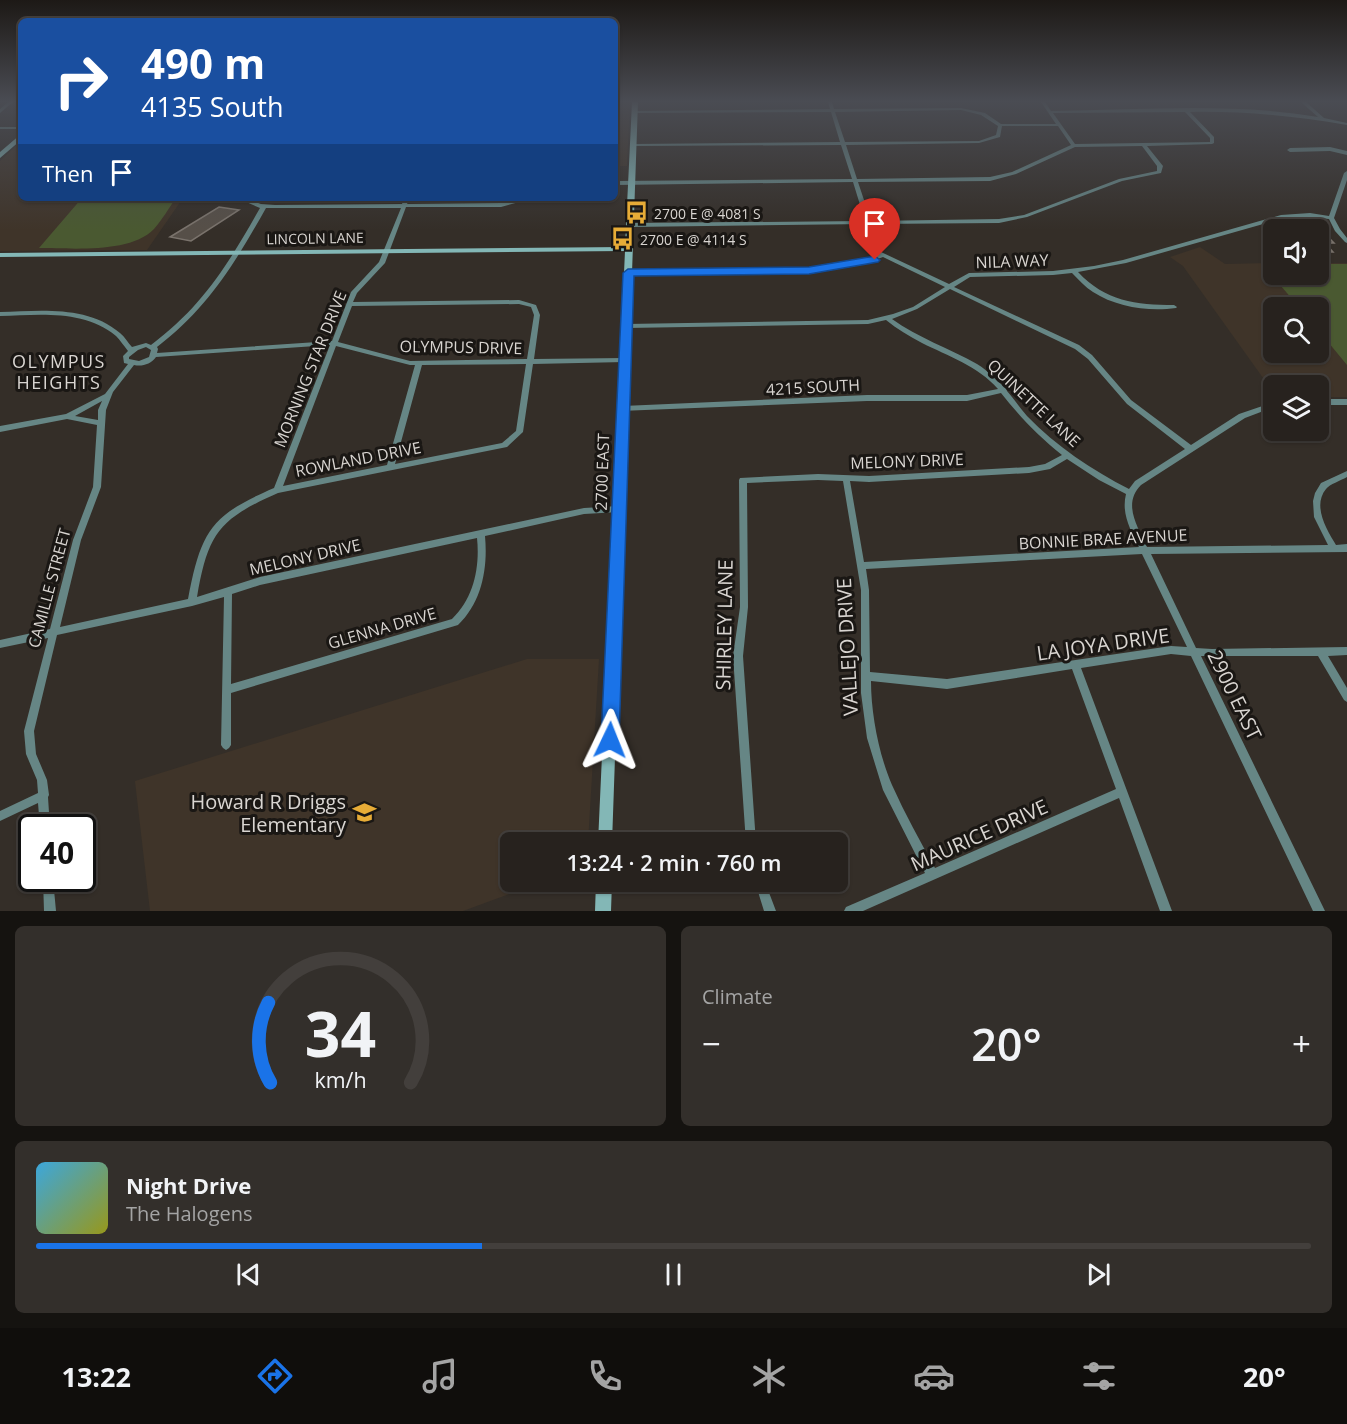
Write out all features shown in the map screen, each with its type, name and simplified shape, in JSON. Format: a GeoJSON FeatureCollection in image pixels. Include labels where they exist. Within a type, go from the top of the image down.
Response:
{"type":"FeatureCollection","features":[{"type":"Feature","properties":{"kind":"street"},"geometry":{"type":"LineString","coordinates":[[0,156],[12,145]]}},
{"type":"Feature","properties":{"kind":"street"},"geometry":{"type":"LineString","coordinates":[[633,145],[735,145]]}},
{"type":"Feature","properties":{"kind":"street","name":"2700 EAST"},"geometry":{"type":"LineString","coordinates":[[605,832],[633,145]]}},
{"type":"Feature","properties":{"kind":"street"},"geometry":{"type":"LineString","coordinates":[[842,145],[875,250],[881,256],[1077,347],[1090,357],[1128,402],[1190,449]]}},
{"type":"Feature","properties":{"kind":"street"},"geometry":{"type":"LineString","coordinates":[[630,225],[994,221],[1020,218],[1121,180],[1159,172],[1160,166],[1144,145]]}},
{"type":"Feature","properties":{"kind":"street"},"geometry":{"type":"LineString","coordinates":[[618,183],[996,178],[1014,173],[1074,146],[1205,145]]}},
{"type":"Feature","properties":{"kind":"street"},"geometry":{"type":"LineString","coordinates":[[1290,150],[1330,148],[1347,153]]}},
{"type":"Feature","properties":{"kind":"street"},"geometry":{"type":"LineString","coordinates":[[1347,173],[1331,218],[1337,230],[1347,241]]}},
{"type":"Feature","properties":{"kind":"street"},"geometry":{"type":"LineString","coordinates":[[249,201],[264,206],[501,205],[518,201]]}},
{"type":"Feature","properties":{"kind":"street","name":"MORNING STAR DRIVE"},"geometry":{"type":"LineString","coordinates":[[277,490],[349,304],[357,288],[380,267],[406,201]]}},
{"type":"Feature","properties":{"kind":"street"},"geometry":{"type":"LineString","coordinates":[[154,351],[141,346],[131,350],[125,359],[131,364],[144,362],[204,301],[237,253],[264,206]]}},
{"type":"Feature","properties":{"kind":"street","name":"NILA WAY"},"geometry":{"type":"LineString","coordinates":[[626,326],[846,324],[887,318],[915,308],[963,277],[1074,271],[1124,262],[1281,217],[1310,214],[1331,218]]}},
{"type":"Feature","properties":{"kind":"street","name":"LINCOLN LANE"},"geometry":{"type":"LineString","coordinates":[[0,255],[629,249]]}},
{"type":"Feature","properties":{"kind":"street"},"geometry":{"type":"LineString","coordinates":[[628,273],[814,270],[868,262],[881,256]]}},
{"type":"Feature","properties":{"kind":"street"},"geometry":{"type":"LineString","coordinates":[[1074,271],[1089,287],[1113,300],[1144,307],[1174,307]]}},
{"type":"Feature","properties":{"kind":"street","name":"ROWLAND DRIVE"},"geometry":{"type":"LineString","coordinates":[[192,602],[202,550],[213,530],[230,514],[277,490],[509,442],[520,429],[537,312],[526,303],[349,304]]}},
{"type":"Feature","properties":{"kind":"street"},"geometry":{"type":"LineString","coordinates":[[0,314],[66,314],[89,318],[118,334],[131,350]]}},
{"type":"Feature","properties":{"kind":"street","name":"QUINETTE LANE"},"geometry":{"type":"LineString","coordinates":[[887,318],[977,368],[1004,390],[1026,419],[1067,455],[1130,492]]}},
{"type":"Feature","properties":{"kind":"street","name":"OLYMPUS DRIVE"},"geometry":{"type":"LineString","coordinates":[[154,351],[334,343],[401,363],[625,360]]}},
{"type":"Feature","properties":{"kind":"street","name":"CAMILLE STREET"},"geometry":{"type":"LineString","coordinates":[[45,814],[41,774],[31,754],[29,740],[77,540],[97,487],[99,423],[107,396],[131,364]]}},
{"type":"Feature","properties":{"kind":"street"},"geometry":{"type":"LineString","coordinates":[[390,467],[419,364]]}},
{"type":"Feature","properties":{"kind":"street","name":"4215 SOUTH"},"geometry":{"type":"LineString","coordinates":[[623,409],[867,398],[967,398],[1004,390]]}},
{"type":"Feature","properties":{"kind":"street"},"geometry":{"type":"LineString","coordinates":[[0,429],[68,416],[107,396]]}},
{"type":"Feature","properties":{"kind":"street"},"geometry":{"type":"LineString","coordinates":[[1329,402],[1347,402]]}},
{"type":"Feature","properties":{"kind":"street"},"geometry":{"type":"LineString","coordinates":[[1130,492],[1138,483],[1242,416],[1263,408]]}},
{"type":"Feature","properties":{"kind":"street"},"geometry":{"type":"LineString","coordinates":[[68,416],[99,423]]}},
{"type":"Feature","properties":{"kind":"street","name":"MELONY DRIVE"},"geometry":{"type":"LineString","coordinates":[[743,480],[1029,471],[1047,467],[1067,455]]}},
{"type":"Feature","properties":{"kind":"street"},"geometry":{"type":"LineString","coordinates":[[1334,548],[1319,519],[1317,501],[1324,485],[1347,474]]}},
{"type":"Feature","properties":{"kind":"street","name":"VALLEJO DRIVE"},"geometry":{"type":"LineString","coordinates":[[846,478],[865,599],[869,722],[887,786],[932,875]]}},
{"type":"Feature","properties":{"kind":"street","name":"SHIRLEY LANE"},"geometry":{"type":"LineString","coordinates":[[743,480],[744,607],[738,656],[750,832]]}},
{"type":"Feature","properties":{"kind":"street","name":"2900 EAST"},"geometry":{"type":"LineString","coordinates":[[1130,492],[1127,505],[1131,522],[1319,911]]}},
{"type":"Feature","properties":{"kind":"street","name":"MELONY DRIVE"},"geometry":{"type":"LineString","coordinates":[[0,644],[192,602],[260,581],[584,511],[619,509]]}},
{"type":"Feature","properties":{"kind":"street","name":"GLENNA DRIVE"},"geometry":{"type":"LineString","coordinates":[[226,690],[455,622],[463,614],[478,582],[483,561],[481,534]]}},
{"type":"Feature","properties":{"kind":"street","name":"BONNIE BRAE AVENUE"},"geometry":{"type":"LineString","coordinates":[[861,566],[1145,551],[1347,548]]}},
{"type":"Feature","properties":{"kind":"street"},"geometry":{"type":"LineString","coordinates":[[226,745],[228,592]]}},
{"type":"Feature","properties":{"kind":"street","name":"LA JOYA DRIVE"},"geometry":{"type":"LineString","coordinates":[[866,676],[947,684],[1170,650],[1347,651]]}},
{"type":"Feature","properties":{"kind":"street"},"geometry":{"type":"LineString","coordinates":[[1320,651],[1347,697]]}},
{"type":"Feature","properties":{"kind":"street"},"geometry":{"type":"LineString","coordinates":[[1075,665],[1166,911]]}},
{"type":"Feature","properties":{"kind":"street","name":"MAURICE DRIVE"},"geometry":{"type":"LineString","coordinates":[[850,911],[1122,792]]}},
{"type":"Feature","properties":{"kind":"street"},"geometry":{"type":"LineString","coordinates":[[0,816],[44,795]]}},
{"type":"Feature","properties":{"kind":"street"},"geometry":{"type":"LineString","coordinates":[[49,892],[50,911]]}},
{"type":"Feature","properties":{"kind":"street"},"geometry":{"type":"LineString","coordinates":[[603,911],[604,892]]}},
{"type":"Feature","properties":{"kind":"street"},"geometry":{"type":"LineString","coordinates":[[764,892],[771,911]]}},
{"type":"Feature","properties":{"kind":"shaded area"},"geometry":{"type":"Polygon","coordinates":[[[18,145],[18,201],[181,201],[147,250],[0,251],[0,161],[18,145]]]}},
{"type":"Feature","properties":{"kind":"shaded area"},"geometry":{"type":"Polygon","coordinates":[[[618,145],[628,145],[627,166],[618,166],[618,145]]]}},
{"type":"Feature","properties":{"kind":"shaded area"},"geometry":{"type":"Polygon","coordinates":[[[1200,247],[1225,264],[1263,263],[1263,285],[1329,285],[1329,263],[1347,263],[1347,397],[1329,397],[1329,375],[1263,375],[1263,378],[1183,266],[1170,257],[1200,247]]]}},
{"type":"Feature","properties":{"kind":"shaded area","name":"Howard R Driggs Elementary"},"geometry":{"type":"Polygon","coordinates":[[[527,659],[599,659],[589,832],[500,832],[500,892],[515,892],[463,911],[150,911],[135,781],[527,659]]]}},
{"type":"Feature","properties":{"kind":"green space"},"geometry":{"type":"Polygon","coordinates":[[[79,201],[174,201],[154,229],[130,243],[83,249],[39,248],[79,201]]]}},
{"type":"Feature","properties":{"kind":"green space"},"geometry":{"type":"Polygon","coordinates":[[[1329,264],[1347,264],[1347,365],[1329,343],[1329,297],[1290,297],[1280,285],[1329,285],[1329,264]]]}},
{"type":"Feature","properties":{"kind":"building"},"geometry":{"type":"Polygon","coordinates":[[[219,207],[239,210],[191,241],[170,237],[219,207]]]}},
{"type":"Feature","properties":{"kind":"place","name":"2700 E @ 4081 S"},"geometry":{"type":"Point","coordinates":[636,213]}},
{"type":"Feature","properties":{"kind":"place","name":"2700 E @ 4114 S"},"geometry":{"type":"Point","coordinates":[622,239]}},
{"type":"Feature","properties":{"kind":"place","name":"Howard R Driggs Elementary"},"geometry":{"type":"Point","coordinates":[364,812]}},
{"type":"Feature","properties":{"kind":"district","name":"OLYMPUS HEIGHTS"},"geometry":{"type":"Point","coordinates":[59,371]}},
{"type":"Feature","properties":{"kind":"route"},"geometry":{"type":"LineString","coordinates":[[610,740],[628,273],[809,270],[875,260]]}}]}
